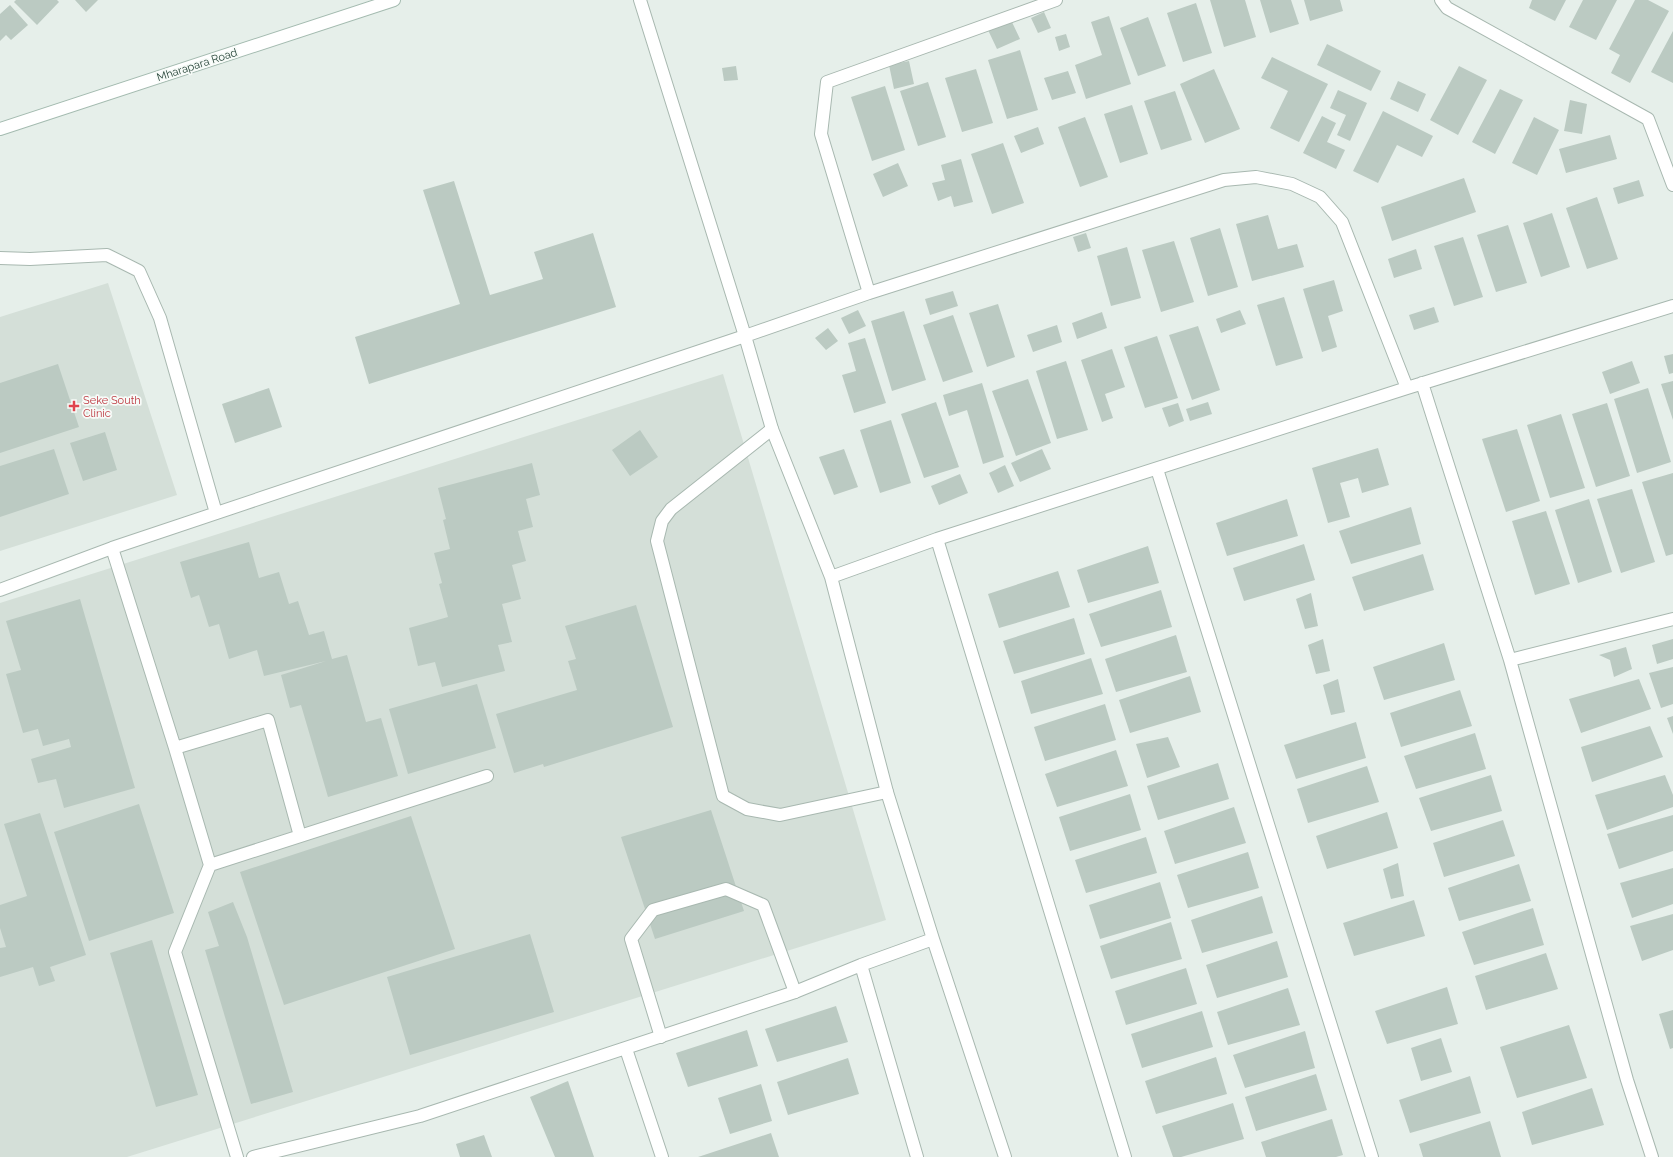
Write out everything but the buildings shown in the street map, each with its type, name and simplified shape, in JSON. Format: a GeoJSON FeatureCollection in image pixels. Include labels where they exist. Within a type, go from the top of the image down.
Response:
{"type":"FeatureCollection","features":[{"type":"Feature","properties":{"kind":"street","name":"Mharapara Road"},"geometry":{"type":"LineString","coordinates":[[0,129],[394,0]]}},
{"type":"Feature","properties":{"kind":"street"},"geometry":{"type":"LineString","coordinates":[[640,0],[745,336],[772,429],[831,577],[887,792],[933,939],[1005,1157]]}},
{"type":"Feature","properties":{"kind":"street"},"geometry":{"type":"LineString","coordinates":[[869,294],[821,134],[827,82],[1056,0]]}},
{"type":"Feature","properties":{"kind":"street"},"geometry":{"type":"LineString","coordinates":[[1441,0],[1446,8],[1648,119],[1673,185]]}},
{"type":"Feature","properties":{"kind":"street"},"geometry":{"type":"LineString","coordinates":[[0,590],[112,548],[869,294],[1224,180],[1256,177],[1292,184],[1320,197],[1342,222],[1407,388]]}},
{"type":"Feature","properties":{"kind":"street"},"geometry":{"type":"LineString","coordinates":[[0,258],[30,259],[107,255],[140,271],[160,318],[216,513]]}},
{"type":"Feature","properties":{"kind":"street"},"geometry":{"type":"LineString","coordinates":[[831,577],[937,539],[1422,383],[1673,306]]}},
{"type":"Feature","properties":{"kind":"street"},"geometry":{"type":"LineString","coordinates":[[1422,383],[1510,660],[1625,1072],[1652,1157]]}},
{"type":"Feature","properties":{"kind":"street"},"geometry":{"type":"LineString","coordinates":[[772,429],[671,509],[662,521],[657,542],[722,796],[747,810],[780,815],[887,792]]}},
{"type":"Feature","properties":{"kind":"street"},"geometry":{"type":"LineString","coordinates":[[1157,469],[1372,1157]]}},
{"type":"Feature","properties":{"kind":"street"},"geometry":{"type":"LineString","coordinates":[[937,539],[1124,1157]]}},
{"type":"Feature","properties":{"kind":"street"},"geometry":{"type":"LineString","coordinates":[[112,548],[210,865],[175,952],[237,1157]]}},
{"type":"Feature","properties":{"kind":"street"},"geometry":{"type":"LineString","coordinates":[[1510,660],[1673,619]]}},
{"type":"Feature","properties":{"kind":"street"},"geometry":{"type":"LineString","coordinates":[[175,748],[268,720],[300,836]]}},
{"type":"Feature","properties":{"kind":"street"},"geometry":{"type":"LineString","coordinates":[[210,865],[487,776]]}},
{"type":"Feature","properties":{"kind":"street"},"geometry":{"type":"LineString","coordinates":[[661,1037],[631,939],[653,910],[726,889],[763,905],[795,992]]}},
{"type":"Feature","properties":{"kind":"street"},"geometry":{"type":"LineString","coordinates":[[253,1157],[420,1116],[795,992],[861,965],[933,939]]}},
{"type":"Feature","properties":{"kind":"street"},"geometry":{"type":"LineString","coordinates":[[861,965],[917,1157]]}},
{"type":"Feature","properties":{"kind":"street"},"geometry":{"type":"LineString","coordinates":[[626,1049],[662,1157]]}},
{"type":"Feature","properties":{"kind":"shaded area","name":"Seke South Clinic"},"geometry":{"type":"Polygon","coordinates":[[[108,283],[177,495],[0,551],[0,317],[108,283]]]}},
{"type":"Feature","properties":{"kind":"shaded area"},"geometry":{"type":"Polygon","coordinates":[[[723,374],[886,920],[127,1157],[0,1157],[0,603],[723,374]]]}},
{"type":"Feature","properties":{"kind":"place","name":"Seke South Clinic"},"geometry":{"type":"Point","coordinates":[74,406]}}]}
